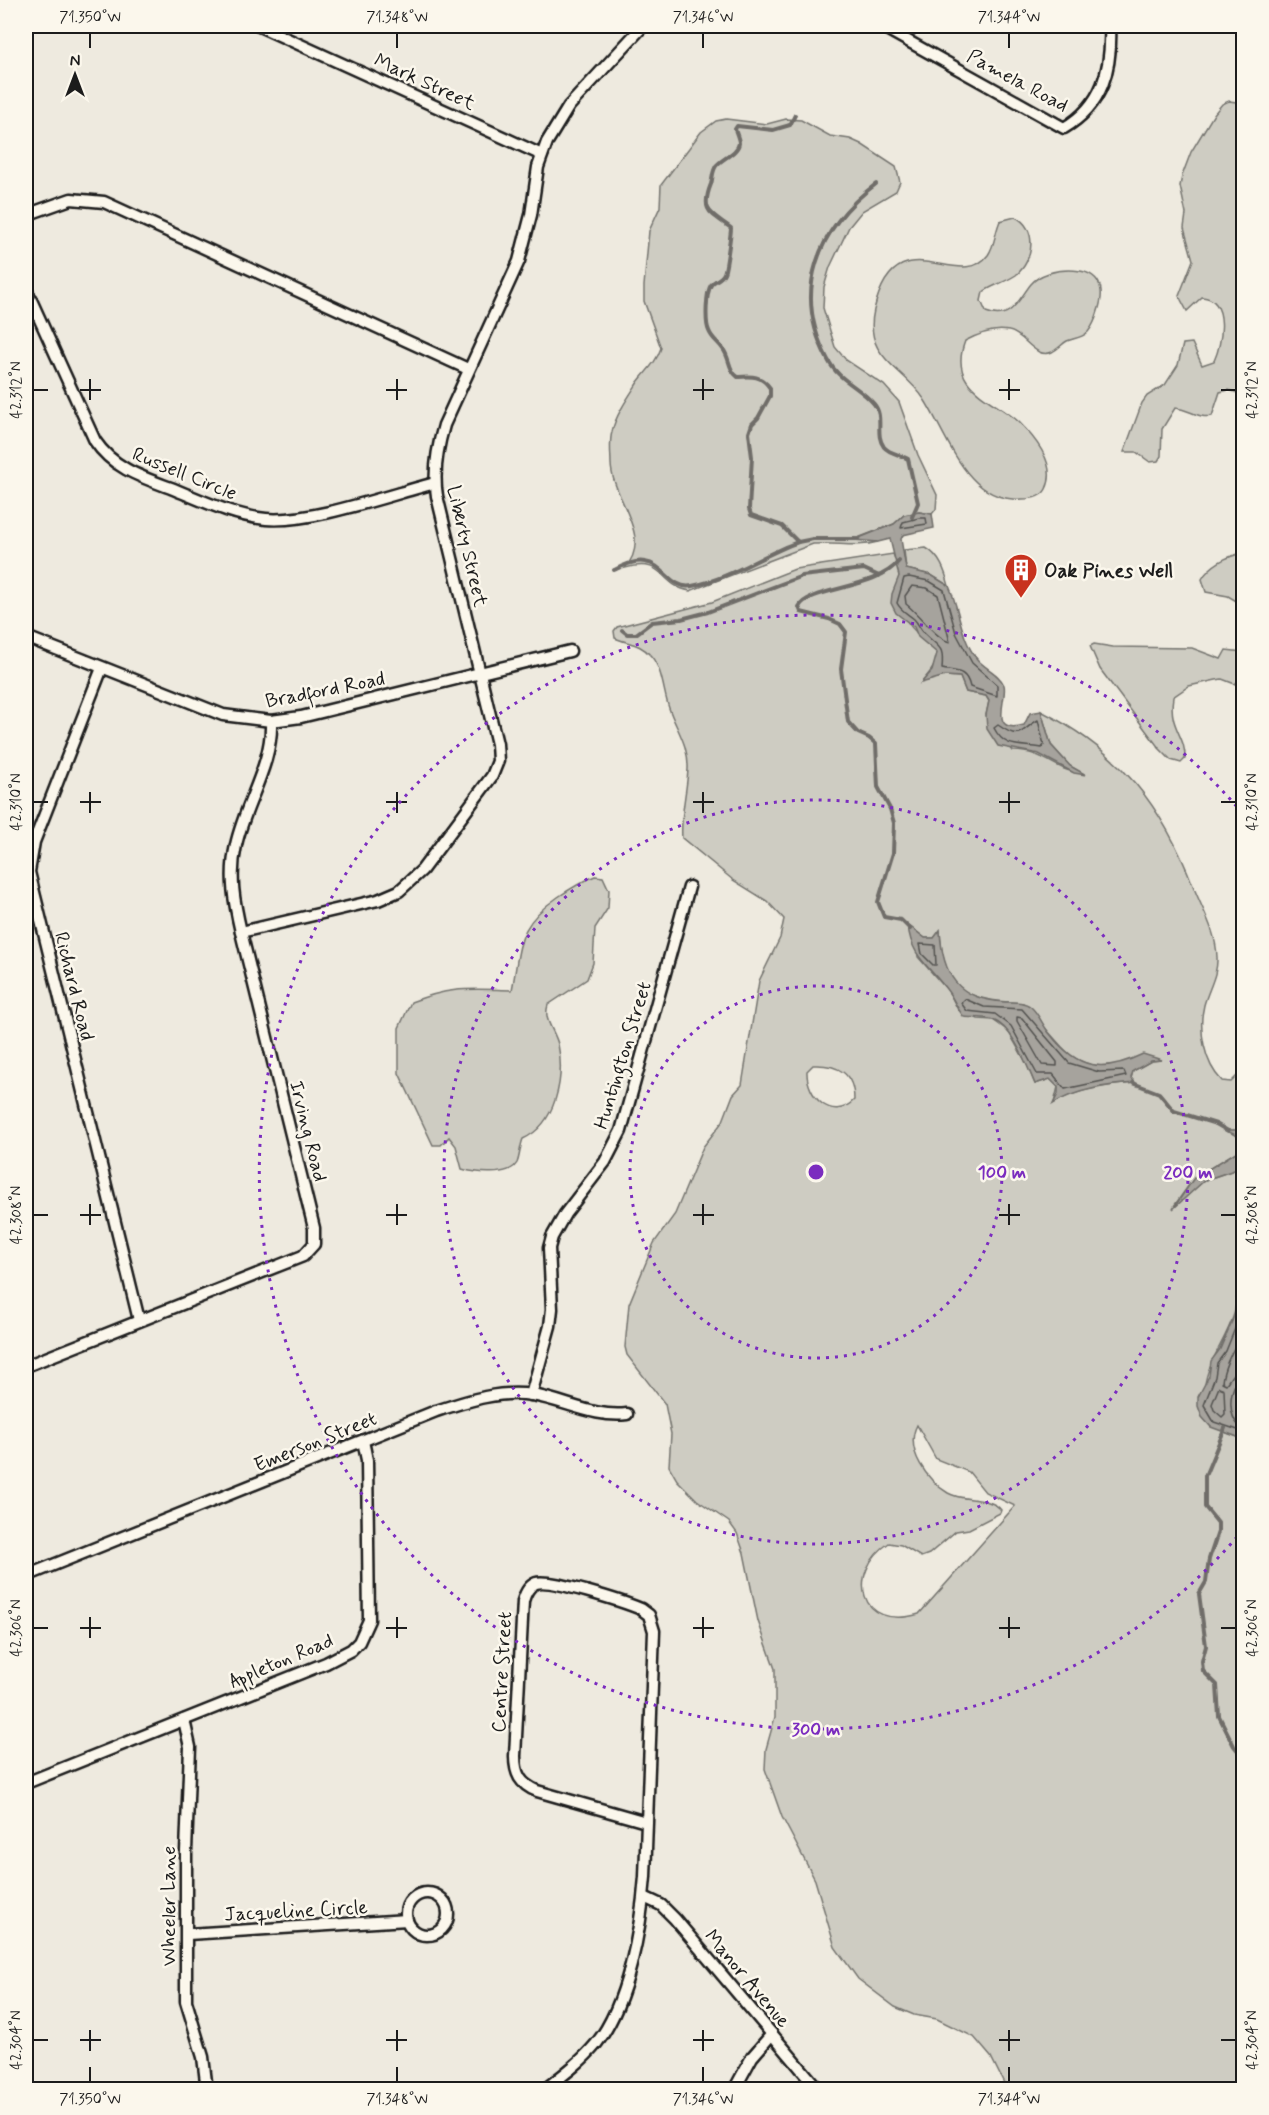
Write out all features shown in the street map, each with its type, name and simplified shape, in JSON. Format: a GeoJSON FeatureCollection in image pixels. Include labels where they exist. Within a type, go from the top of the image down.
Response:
{"type":"FeatureCollection","features":[{"type":"Feature","properties":{"kind":"street","name":"Mark Street"},"geometry":{"type":"LineString","coordinates":[[260,26],[542,155]]}},
{"type":"Feature","properties":{"kind":"street","name":"Liberty Street"},"geometry":{"type":"LineString","coordinates":[[241,932],[389,896],[415,879],[496,769],[497,744],[435,483],[440,437],[468,369],[519,261],[542,155],[552,131],[569,106],[643,26]]}},
{"type":"Feature","properties":{"kind":"street","name":"Pamela Road"},"geometry":{"type":"LineString","coordinates":[[881,26],[1064,128],[1082,118],[1103,84],[1109,59],[1110,26]]}},
{"type":"Feature","properties":{"kind":"street"},"geometry":{"type":"LineString","coordinates":[[26,215],[71,199],[104,202],[468,369]]}},
{"type":"Feature","properties":{"kind":"street","name":"Russell Circle"},"geometry":{"type":"LineString","coordinates":[[26,289],[95,441],[110,459],[134,474],[238,513],[279,519],[305,516],[435,483]]}},
{"type":"Feature","properties":{"kind":"street","name":"Bradford Road"},"geometry":{"type":"LineString","coordinates":[[26,637],[223,715],[271,721],[301,717],[570,651]]}},
{"type":"Feature","properties":{"kind":"street","name":"Richard Road"},"geometry":{"type":"LineString","coordinates":[[102,668],[34,843],[29,872],[139,1320]]}},
{"type":"Feature","properties":{"kind":"street","name":"Irving Road"},"geometry":{"type":"LineString","coordinates":[[26,1366],[303,1256],[314,1244],[314,1228],[232,888],[233,860],[241,827],[269,751],[271,721]]}},
{"type":"Feature","properties":{"kind":"street","name":"Huntington Street"},"geometry":{"type":"LineString","coordinates":[[531,1395],[547,1344],[552,1309],[549,1259],[552,1237],[565,1214],[605,1162],[621,1131],[689,887]]}},
{"type":"Feature","properties":{"kind":"street","name":"Emerson Street"},"geometry":{"type":"LineString","coordinates":[[26,1576],[469,1401],[510,1394],[531,1395],[599,1413],[627,1414]]}},
{"type":"Feature","properties":{"kind":"street","name":"Appleton Road"},"geometry":{"type":"LineString","coordinates":[[26,1783],[339,1657],[359,1642],[366,1632],[369,1608],[367,1460],[363,1441]]}},
{"type":"Feature","properties":{"kind":"street","name":"Centre Street"},"geometry":{"type":"LineString","coordinates":[[544,2090],[586,2055],[613,2016],[625,1983],[644,1897],[653,1623],[649,1615],[632,1605],[556,1584],[537,1583],[530,1587],[523,1601],[515,1756],[519,1779],[526,1787],[537,1791],[646,1822]]}},
{"type":"Feature","properties":{"kind":"street","name":"Wheeler Lane"},"geometry":{"type":"LineString","coordinates":[[184,1720],[190,1747],[186,1852],[188,1934],[186,2001],[203,2057],[207,2090]]}},
{"type":"Feature","properties":{"kind":"street"},"geometry":{"type":"LineString","coordinates":[[420,1894],[434,1894],[446,1905],[447,1922],[434,1934],[416,1932],[407,1920],[407,1906],[420,1894]]}},
{"type":"Feature","properties":{"kind":"street","name":"Manor Avenue"},"geometry":{"type":"LineString","coordinates":[[644,1897],[667,1911],[819,2090]]}},
{"type":"Feature","properties":{"kind":"street","name":"Jacqueline Circle"},"geometry":{"type":"LineString","coordinates":[[188,1934],[407,1920]]}},
{"type":"Feature","properties":{"kind":"street"},"geometry":{"type":"LineString","coordinates":[[734,2090],[752,2056],[772,2034]]}},
{"type":"Feature","properties":{"kind":"shaded area"},"geometry":{"type":"Polygon","coordinates":[[[1229,101],[1244,103],[1243,395],[1229,390],[1220,392],[1212,416],[1207,417],[1175,408],[1162,429],[1161,456],[1158,461],[1150,462],[1136,452],[1124,452],[1142,403],[1147,396],[1165,385],[1178,365],[1183,344],[1192,343],[1202,365],[1214,361],[1219,344],[1222,323],[1217,305],[1202,297],[1187,311],[1179,296],[1193,260],[1184,228],[1186,214],[1180,186],[1191,152],[1214,114],[1222,104],[1229,101]]]}},
{"type":"Feature","properties":{"kind":"shaded area"},"geometry":{"type":"Polygon","coordinates":[[[726,119],[767,124],[786,119],[801,120],[830,136],[850,139],[861,144],[896,167],[900,182],[896,191],[862,211],[849,227],[830,267],[824,287],[823,308],[835,347],[846,360],[884,385],[899,402],[918,455],[937,495],[936,509],[932,514],[919,512],[904,515],[894,524],[855,539],[878,542],[862,545],[813,544],[690,591],[680,588],[648,566],[625,568],[633,556],[634,530],[613,477],[611,440],[616,419],[623,406],[654,362],[661,348],[644,301],[644,286],[649,231],[660,207],[661,185],[701,132],[716,121],[726,119]]]}},
{"type":"Feature","properties":{"kind":"shaded area"},"geometry":{"type":"Polygon","coordinates":[[[1015,217],[1027,228],[1031,244],[1030,253],[1022,269],[1016,275],[983,292],[981,301],[986,312],[1002,314],[1008,312],[1018,303],[1034,281],[1048,273],[1059,271],[1079,271],[1093,276],[1100,287],[1101,294],[1093,325],[1088,332],[1081,337],[1067,341],[1052,352],[1040,353],[1015,333],[1004,330],[987,332],[965,341],[961,357],[962,370],[967,381],[985,398],[1019,422],[1038,444],[1047,461],[1049,480],[1046,489],[1039,496],[1025,499],[1003,498],[987,491],[973,479],[961,465],[924,399],[879,351],[874,340],[872,326],[874,310],[884,283],[897,268],[912,262],[961,267],[976,265],[988,255],[1000,221],[1015,217]]]}},
{"type":"Feature","properties":{"kind":"shaded area"},"geometry":{"type":"Polygon","coordinates":[[[926,548],[931,551],[944,569],[949,586],[931,575],[906,569],[904,550],[926,548]]]}},
{"type":"Feature","properties":{"kind":"shaded area"},"geometry":{"type":"Polygon","coordinates":[[[1243,553],[1243,605],[1228,596],[1206,592],[1202,579],[1210,569],[1231,556],[1243,553]]]}},
{"type":"Feature","properties":{"kind":"shaded area"},"geometry":{"type":"Polygon","coordinates":[[[893,554],[906,619],[937,653],[934,666],[922,682],[945,676],[960,677],[966,692],[986,696],[989,701],[986,715],[1013,751],[1034,754],[1066,770],[1084,774],[1070,766],[1051,745],[1041,711],[1094,744],[1116,763],[1136,784],[1168,831],[1182,858],[1214,938],[1217,963],[1202,1014],[1202,1035],[1211,1065],[1222,1081],[1231,1082],[1237,1076],[1244,1061],[1243,1130],[1227,1130],[1243,1143],[1241,1149],[1194,1178],[1174,1206],[1205,1180],[1243,1167],[1243,1267],[1233,1317],[1209,1369],[1205,1389],[1224,1432],[1243,1439],[1243,2089],[1012,2089],[1004,2083],[991,2057],[974,2037],[937,2019],[914,2015],[895,2007],[858,1979],[835,1947],[815,1880],[782,1817],[765,1769],[766,1749],[775,1717],[775,1669],[758,1621],[744,1553],[737,1533],[729,1522],[697,1500],[677,1480],[669,1466],[671,1434],[665,1404],[627,1355],[625,1347],[629,1304],[654,1243],[675,1214],[703,1147],[723,1121],[733,1095],[742,1085],[759,981],[780,938],[784,919],[767,901],[733,880],[682,838],[688,769],[684,745],[669,708],[655,662],[643,649],[615,638],[614,631],[617,627],[712,602],[795,569],[893,554]],[[916,931],[918,957],[949,992],[958,1010],[978,1019],[993,1020],[1008,1031],[1027,1064],[1035,1084],[1050,1079],[1058,1087],[1054,1103],[1083,1091],[1135,1083],[1131,1078],[1133,1071],[1151,1061],[1161,1060],[1133,1059],[1123,1065],[1100,1066],[1072,1057],[1023,1003],[987,999],[962,989],[946,968],[940,931],[934,938],[925,938],[916,931]],[[813,1065],[807,1071],[811,1089],[822,1104],[837,1109],[854,1100],[851,1083],[843,1072],[822,1065],[813,1065]],[[917,1425],[914,1435],[916,1454],[920,1464],[940,1488],[954,1496],[990,1503],[1001,1510],[1000,1513],[969,1529],[956,1531],[929,1554],[921,1557],[901,1545],[889,1543],[875,1555],[867,1569],[864,1583],[865,1596],[871,1607],[883,1615],[898,1617],[919,1614],[1015,1506],[985,1492],[969,1472],[936,1459],[917,1425]]]}},
{"type":"Feature","properties":{"kind":"shaded area"},"geometry":{"type":"Polygon","coordinates":[[[1094,644],[1113,647],[1192,648],[1221,659],[1226,650],[1243,652],[1243,676],[1235,684],[1222,679],[1189,686],[1173,697],[1173,716],[1185,751],[1185,759],[1181,763],[1171,760],[1159,748],[1100,669],[1090,646],[1094,644]]]}},
{"type":"Feature","properties":{"kind":"shaded area"},"geometry":{"type":"Polygon","coordinates":[[[595,876],[603,877],[609,890],[608,908],[595,928],[593,963],[587,979],[548,1005],[547,1010],[560,1057],[556,1099],[543,1123],[523,1139],[517,1163],[513,1167],[491,1173],[462,1169],[456,1146],[449,1137],[441,1145],[433,1145],[399,1073],[399,1028],[411,1002],[425,997],[461,990],[512,990],[519,948],[527,927],[534,917],[558,897],[595,876]]]}},
{"type":"Feature","properties":{"kind":"water"},"geometry":{"type":"Polygon","coordinates":[[[919,512],[932,514],[934,528],[903,535],[901,539],[906,569],[931,575],[949,586],[971,651],[980,662],[999,677],[1004,685],[1002,720],[1006,725],[1013,727],[1024,725],[1030,713],[1041,711],[1051,745],[1070,766],[1086,775],[1074,773],[1039,754],[998,746],[987,729],[986,715],[989,701],[986,696],[966,692],[960,677],[945,676],[921,683],[932,671],[937,653],[918,637],[914,627],[896,613],[891,603],[899,576],[890,539],[878,542],[854,540],[894,524],[904,515],[919,512]]]}},
{"type":"Feature","properties":{"kind":"water"},"geometry":{"type":"Polygon","coordinates":[[[908,925],[925,938],[934,938],[940,930],[944,960],[949,972],[964,990],[989,1000],[1019,1002],[1028,1005],[1060,1046],[1081,1061],[1103,1066],[1116,1064],[1143,1054],[1162,1060],[1151,1061],[1133,1071],[1131,1078],[1136,1083],[1082,1091],[1053,1104],[1058,1094],[1058,1087],[1050,1079],[1035,1084],[1013,1039],[1000,1024],[990,1019],[964,1017],[951,996],[918,955],[910,937],[908,925]]]}},
{"type":"Feature","properties":{"kind":"water"},"geometry":{"type":"Polygon","coordinates":[[[1225,1130],[1243,1130],[1243,1143],[1238,1136],[1225,1130]]]}},
{"type":"Feature","properties":{"kind":"water"},"geometry":{"type":"Polygon","coordinates":[[[1243,1143],[1243,1167],[1205,1180],[1173,1209],[1194,1178],[1241,1149],[1243,1143]]]}},
{"type":"Feature","properties":{"kind":"water"},"geometry":{"type":"Polygon","coordinates":[[[1243,1267],[1244,1383],[1237,1402],[1243,1439],[1211,1427],[1202,1417],[1198,1397],[1209,1376],[1211,1361],[1220,1349],[1235,1314],[1239,1275],[1243,1267]]]}},
{"type":"Feature","properties":{"kind":"waterway"},"geometry":{"type":"LineString","coordinates":[[795,115],[790,125],[773,130],[737,126],[735,129],[739,141],[738,147],[715,168],[707,206],[713,215],[731,228],[724,273],[709,289],[708,327],[738,377],[760,379],[770,388],[770,396],[758,418],[752,424],[749,433],[752,457],[749,509],[751,515],[782,526],[798,542],[813,539],[858,539]]}},
{"type":"Feature","properties":{"kind":"waterway"},"geometry":{"type":"LineString","coordinates":[[876,184],[839,220],[826,241],[816,263],[812,286],[812,310],[817,335],[828,360],[838,373],[868,398],[877,409],[880,437],[884,447],[908,459],[918,503],[912,517]]}},
{"type":"Feature","properties":{"kind":"waterway"},"geometry":{"type":"LineString","coordinates":[[614,570],[625,565],[645,562],[657,567],[678,584],[692,586],[719,578],[798,542]]}},
{"type":"Feature","properties":{"kind":"waterway"},"geometry":{"type":"LineString","coordinates":[[899,561],[875,578],[816,595],[805,600],[799,607],[801,612],[840,624],[846,632],[841,669],[848,722],[858,733],[876,744],[878,787],[890,809],[894,823],[893,853],[878,902],[884,917],[901,920],[910,929]]}},
{"type":"Feature","properties":{"kind":"waterway"},"geometry":{"type":"LineString","coordinates":[[622,630],[627,634],[636,634],[652,622],[681,619],[708,612],[802,576],[864,569],[879,576]]}},
{"type":"Feature","properties":{"kind":"waterway"},"geometry":{"type":"LineString","coordinates":[[1133,1083],[1159,1093],[1174,1111],[1216,1124],[1228,1131]]}},
{"type":"Feature","properties":{"kind":"waterway"},"geometry":{"type":"LineString","coordinates":[[1225,1428],[1205,1476],[1205,1507],[1218,1523],[1218,1532],[1209,1559],[1206,1582],[1199,1594],[1206,1646],[1202,1661],[1203,1671],[1217,1685],[1219,1716],[1234,1746],[1244,1758]]}},
{"type":"Feature","properties":{"kind":"place","name":"Oak Pines Well"},"geometry":{"type":"Point","coordinates":[1021,599]}}]}
